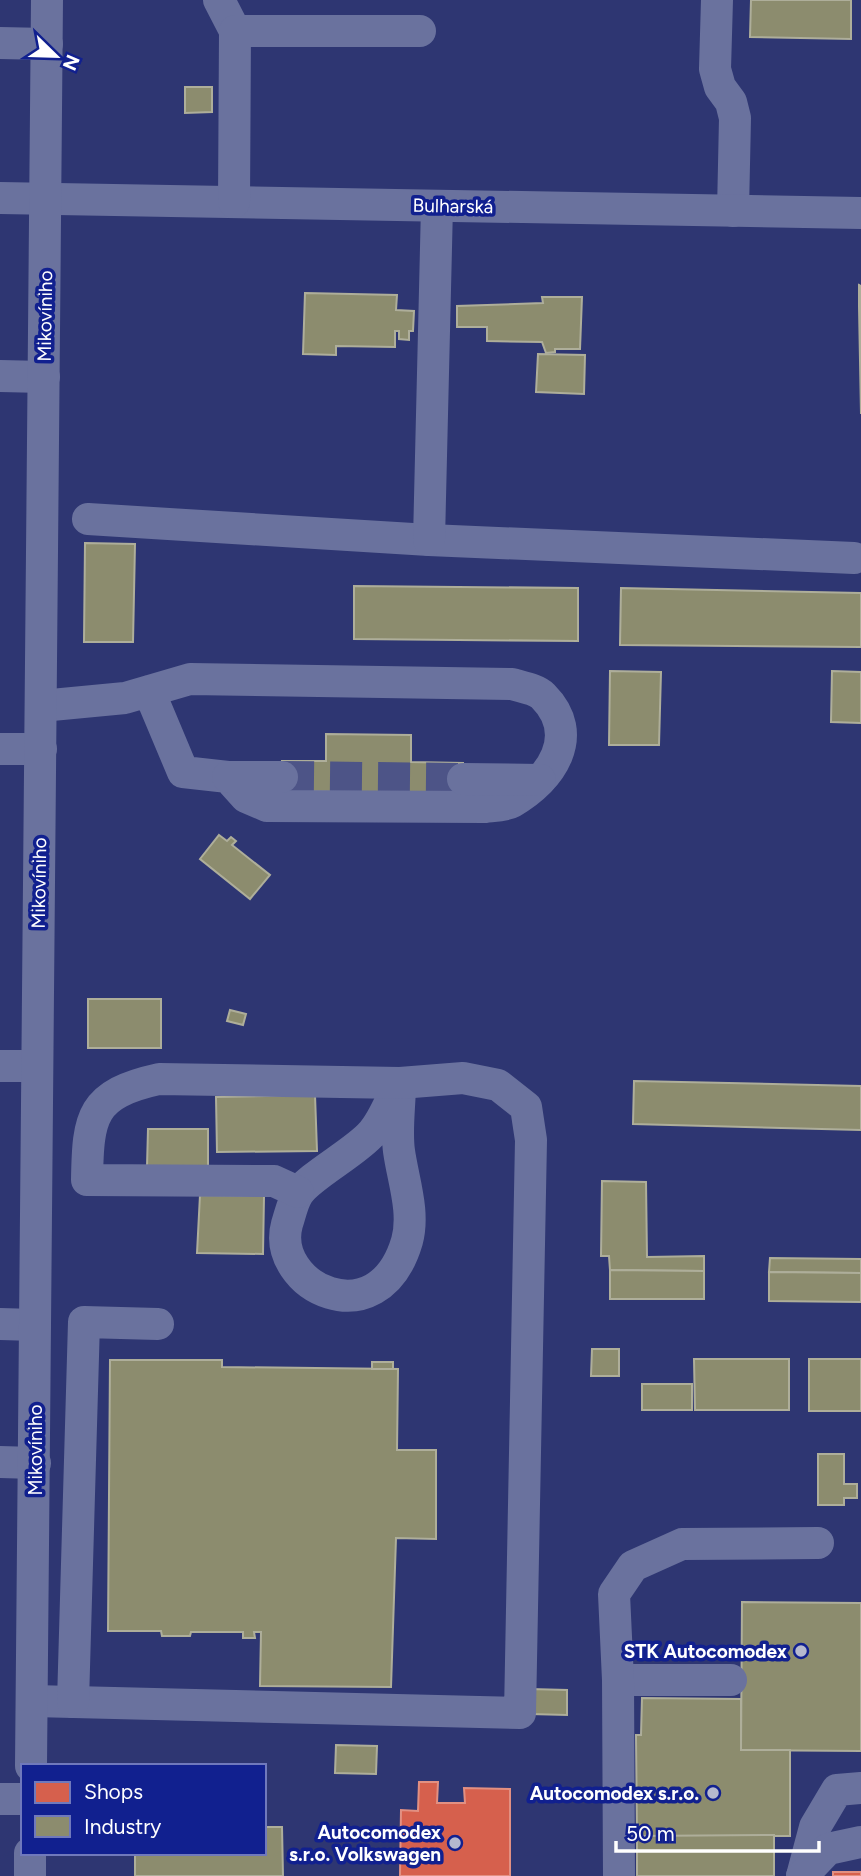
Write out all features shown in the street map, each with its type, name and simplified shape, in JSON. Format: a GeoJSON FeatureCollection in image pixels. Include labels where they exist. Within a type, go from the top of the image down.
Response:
{"type":"FeatureCollection","features":[{"type":"Feature","properties":{"kind":"street","name":"Mikovíniho"},"geometry":{"type":"LineString","coordinates":[[31,1764],[47,0]]}},
{"type":"Feature","properties":{"kind":"street"},"geometry":{"type":"LineString","coordinates":[[219,0],[235,31],[234,202]]}},
{"type":"Feature","properties":{"kind":"street"},"geometry":{"type":"LineString","coordinates":[[717,0],[715,69],[720,87],[731,102]]}},
{"type":"Feature","properties":{"kind":"street"},"geometry":{"type":"LineString","coordinates":[[733,0],[733,211]]}},
{"type":"Feature","properties":{"kind":"street"},"geometry":{"type":"LineString","coordinates":[[235,31],[420,31]]}},
{"type":"Feature","properties":{"kind":"street"},"geometry":{"type":"LineString","coordinates":[[0,43],[47,44]]}},
{"type":"Feature","properties":{"kind":"street","name":"Bulharská"},"geometry":{"type":"LineString","coordinates":[[0,198],[861,213]]}},
{"type":"Feature","properties":{"kind":"street"},"geometry":{"type":"LineString","coordinates":[[429,540],[437,206]]}},
{"type":"Feature","properties":{"kind":"street"},"geometry":{"type":"LineString","coordinates":[[0,376],[44,377]]}},
{"type":"Feature","properties":{"kind":"street"},"geometry":{"type":"LineString","coordinates":[[88,519],[429,540],[854,558]]}},
{"type":"Feature","properties":{"kind":"street"},"geometry":{"type":"LineString","coordinates":[[41,706],[125,698],[190,679],[512,684],[542,694],[560,722],[559,754],[550,772],[510,803],[485,807],[267,806],[246,797],[228,777]]}},
{"type":"Feature","properties":{"kind":"street"},"geometry":{"type":"LineString","coordinates":[[149,691],[183,772],[228,777],[282,777]]}},
{"type":"Feature","properties":{"kind":"street"},"geometry":{"type":"LineString","coordinates":[[0,749],[41,749]]}},
{"type":"Feature","properties":{"kind":"street"},"geometry":{"type":"LineString","coordinates":[[463,779],[540,780]]}},
{"type":"Feature","properties":{"kind":"street"},"geometry":{"type":"LineString","coordinates":[[0,1066],[36,1066]]}},
{"type":"Feature","properties":{"kind":"street"},"geometry":{"type":"LineString","coordinates":[[33,1701],[520,1713],[531,1140],[526,1107],[498,1085],[463,1078],[400,1083],[159,1079],[125,1086],[102,1104],[88,1134],[87,1180],[274,1181],[298,1192]]}},
{"type":"Feature","properties":{"kind":"street"},"geometry":{"type":"LineString","coordinates":[[400,1083],[399,1149],[409,1199],[407,1239],[393,1271],[370,1293],[342,1297],[312,1285],[290,1260],[286,1227],[298,1192],[373,1133],[400,1083]]}},
{"type":"Feature","properties":{"kind":"street"},"geometry":{"type":"LineString","coordinates":[[73,1702],[84,1322],[158,1324]]}},
{"type":"Feature","properties":{"kind":"street"},"geometry":{"type":"LineString","coordinates":[[0,1324],[35,1325]]}},
{"type":"Feature","properties":{"kind":"street"},"geometry":{"type":"LineString","coordinates":[[0,1462],[34,1463]]}},
{"type":"Feature","properties":{"kind":"street"},"geometry":{"type":"LineString","coordinates":[[619,1876],[618,1680],[614,1594],[633,1566],[682,1544],[818,1542]]}},
{"type":"Feature","properties":{"kind":"street"},"geometry":{"type":"LineString","coordinates":[[618,1680],[731,1680]]}},
{"type":"Feature","properties":{"kind":"street"},"geometry":{"type":"LineString","coordinates":[[802,1876],[815,1827],[837,1790],[861,1788]]}},
{"type":"Feature","properties":{"kind":"street"},"geometry":{"type":"LineString","coordinates":[[0,1799],[21,1799]]}},
{"type":"Feature","properties":{"kind":"street"},"geometry":{"type":"LineString","coordinates":[[802,1876],[828,1849],[861,1842]]}},
{"type":"Feature","properties":{"kind":"street"},"geometry":{"type":"LineString","coordinates":[[30,1855],[30,1876]]}},
{"type":"Feature","properties":{"kind":"building: Shops","name":"Autocomodex s.r.o. Volkswagen"},"geometry":{"type":"Polygon","coordinates":[[[419,1782],[438,1782],[437,1803],[465,1803],[464,1788],[510,1789],[510,1876],[400,1876],[401,1810],[418,1811],[419,1782]]]}},
{"type":"Feature","properties":{"kind":"building: Shops"},"geometry":{"type":"Polygon","coordinates":[[[833,1872],[861,1872],[861,1876],[833,1876],[833,1872]]]}},
{"type":"Feature","properties":{"kind":"building: Industry"},"geometry":{"type":"Polygon","coordinates":[[[751,0],[851,0],[851,39],[750,37],[751,0]]]}},
{"type":"Feature","properties":{"kind":"building: Industry"},"geometry":{"type":"Polygon","coordinates":[[[185,87],[212,87],[212,112],[185,113],[185,87]]]}},
{"type":"Feature","properties":{"kind":"building: Industry"},"geometry":{"type":"Polygon","coordinates":[[[859,285],[861,286],[861,414],[859,307],[859,285]]]}},
{"type":"Feature","properties":{"kind":"building: Industry"},"geometry":{"type":"Polygon","coordinates":[[[305,293],[397,295],[396,310],[414,311],[413,331],[409,331],[409,340],[399,339],[399,331],[395,331],[395,347],[336,346],[336,355],[303,354],[305,293]]]}},
{"type":"Feature","properties":{"kind":"building: Industry"},"geometry":{"type":"Polygon","coordinates":[[[542,297],[582,297],[580,349],[555,349],[555,352],[546,353],[542,342],[487,341],[487,327],[457,327],[457,306],[543,303],[542,297]]]}},
{"type":"Feature","properties":{"kind":"building: Industry"},"geometry":{"type":"Polygon","coordinates":[[[538,354],[585,355],[584,394],[536,392],[538,354]]]}},
{"type":"Feature","properties":{"kind":"building: Industry"},"geometry":{"type":"Polygon","coordinates":[[[85,543],[135,544],[133,642],[84,642],[85,543]]]}},
{"type":"Feature","properties":{"kind":"building: Industry"},"geometry":{"type":"Polygon","coordinates":[[[354,586],[578,588],[578,641],[354,639],[354,586]]]}},
{"type":"Feature","properties":{"kind":"building: Industry"},"geometry":{"type":"Polygon","coordinates":[[[621,588],[861,593],[861,647],[620,645],[621,588]]]}},
{"type":"Feature","properties":{"kind":"building: Industry"},"geometry":{"type":"Polygon","coordinates":[[[610,671],[661,672],[659,745],[609,745],[610,671]]]}},
{"type":"Feature","properties":{"kind":"building: Industry"},"geometry":{"type":"Polygon","coordinates":[[[832,671],[861,672],[861,723],[831,722],[832,671]]]}},
{"type":"Feature","properties":{"kind":"building: Industry"},"geometry":{"type":"Polygon","coordinates":[[[326,734],[411,735],[411,762],[463,763],[463,794],[281,791],[282,761],[326,761],[326,734]]]}},
{"type":"Feature","properties":{"kind":"building: Industry"},"geometry":{"type":"Polygon","coordinates":[[[219,835],[227,841],[231,837],[236,841],[232,845],[270,875],[250,899],[200,859],[219,835]]]}},
{"type":"Feature","properties":{"kind":"building: Industry"},"geometry":{"type":"Polygon","coordinates":[[[88,999],[161,999],[161,1048],[88,1048],[88,999]]]}},
{"type":"Feature","properties":{"kind":"building: Industry"},"geometry":{"type":"Polygon","coordinates":[[[230,1010],[246,1014],[243,1025],[227,1021],[230,1010]]]}},
{"type":"Feature","properties":{"kind":"building: Industry"},"geometry":{"type":"Polygon","coordinates":[[[634,1081],[861,1086],[861,1130],[633,1124],[634,1081]]]}},
{"type":"Feature","properties":{"kind":"building: Industry"},"geometry":{"type":"Polygon","coordinates":[[[315,1095],[317,1151],[217,1152],[216,1097],[315,1095]]]}},
{"type":"Feature","properties":{"kind":"building: Industry"},"geometry":{"type":"Polygon","coordinates":[[[148,1129],[208,1129],[208,1167],[147,1167],[148,1129]]]}},
{"type":"Feature","properties":{"kind":"building: Industry"},"geometry":{"type":"Polygon","coordinates":[[[602,1181],[646,1182],[647,1257],[704,1256],[704,1271],[610,1270],[609,1256],[601,1256],[602,1181]]]}},
{"type":"Feature","properties":{"kind":"building: Industry"},"geometry":{"type":"Polygon","coordinates":[[[200,1195],[264,1196],[263,1254],[197,1253],[200,1195]]]}},
{"type":"Feature","properties":{"kind":"building: Industry"},"geometry":{"type":"Polygon","coordinates":[[[770,1258],[861,1259],[861,1273],[769,1272],[770,1258]]]}},
{"type":"Feature","properties":{"kind":"building: Industry"},"geometry":{"type":"Polygon","coordinates":[[[610,1270],[704,1271],[704,1299],[610,1299],[610,1270]]]}},
{"type":"Feature","properties":{"kind":"building: Industry"},"geometry":{"type":"Polygon","coordinates":[[[769,1272],[861,1273],[861,1302],[769,1301],[769,1272]]]}},
{"type":"Feature","properties":{"kind":"building: Industry"},"geometry":{"type":"Polygon","coordinates":[[[592,1349],[619,1349],[619,1376],[591,1376],[592,1349]]]}},
{"type":"Feature","properties":{"kind":"building: Industry"},"geometry":{"type":"Polygon","coordinates":[[[694,1359],[789,1359],[789,1410],[695,1410],[694,1359]]]}},
{"type":"Feature","properties":{"kind":"building: Industry"},"geometry":{"type":"Polygon","coordinates":[[[809,1359],[861,1359],[861,1411],[809,1411],[809,1359]]]}},
{"type":"Feature","properties":{"kind":"building: Industry"},"geometry":{"type":"Polygon","coordinates":[[[110,1360],[222,1360],[222,1367],[398,1369],[397,1450],[436,1450],[436,1539],[396,1538],[391,1687],[260,1686],[261,1632],[254,1632],[255,1638],[243,1638],[243,1632],[191,1632],[190,1636],[162,1636],[161,1631],[108,1631],[110,1360]]]}},
{"type":"Feature","properties":{"kind":"building: Industry"},"geometry":{"type":"Polygon","coordinates":[[[372,1362],[393,1362],[393,1369],[372,1369],[372,1362]]]}},
{"type":"Feature","properties":{"kind":"building: Industry"},"geometry":{"type":"Polygon","coordinates":[[[642,1384],[692,1384],[692,1410],[642,1410],[642,1384]]]}},
{"type":"Feature","properties":{"kind":"building: Industry"},"geometry":{"type":"Polygon","coordinates":[[[818,1454],[844,1454],[844,1484],[857,1484],[857,1498],[844,1498],[844,1505],[818,1505],[818,1454]]]}},
{"type":"Feature","properties":{"kind":"building: Industry","name":"STK Autocomodex"},"geometry":{"type":"Polygon","coordinates":[[[742,1602],[861,1603],[861,1751],[741,1750],[742,1602]]]}},
{"type":"Feature","properties":{"kind":"building: Industry"},"geometry":{"type":"Polygon","coordinates":[[[530,1689],[567,1690],[567,1715],[530,1714],[530,1689]]]}},
{"type":"Feature","properties":{"kind":"building: Industry","name":"Autocomodex s.r.o."},"geometry":{"type":"Polygon","coordinates":[[[642,1698],[741,1699],[741,1750],[790,1750],[790,1836],[637,1836],[636,1735],[641,1735],[642,1698]]]}},
{"type":"Feature","properties":{"kind":"building: Industry"},"geometry":{"type":"Polygon","coordinates":[[[336,1745],[377,1746],[376,1774],[335,1773],[336,1745]]]}},
{"type":"Feature","properties":{"kind":"building: Industry"},"geometry":{"type":"Polygon","coordinates":[[[266,1827],[282,1827],[283,1876],[135,1876],[135,1855],[266,1855],[266,1827]]]}},
{"type":"Feature","properties":{"kind":"building: Industry"},"geometry":{"type":"Polygon","coordinates":[[[774,1835],[774,1876],[637,1876],[637,1836],[774,1835]]]}},
{"type":"Feature","properties":{"kind":"tunnel"},"geometry":{"type":"LineString","coordinates":[[282,777],[463,779]]}},
{"type":"Feature","properties":{"kind":"place","name":"STK Autocomodex"},"geometry":{"type":"Point","coordinates":[801,1651]}},
{"type":"Feature","properties":{"kind":"place","name":"Autocomodex s.r.o."},"geometry":{"type":"Point","coordinates":[713,1793]}},
{"type":"Feature","properties":{"kind":"place","name":"Autocomodex s.r.o. Volkswagen"},"geometry":{"type":"Point","coordinates":[455,1843]}}]}
